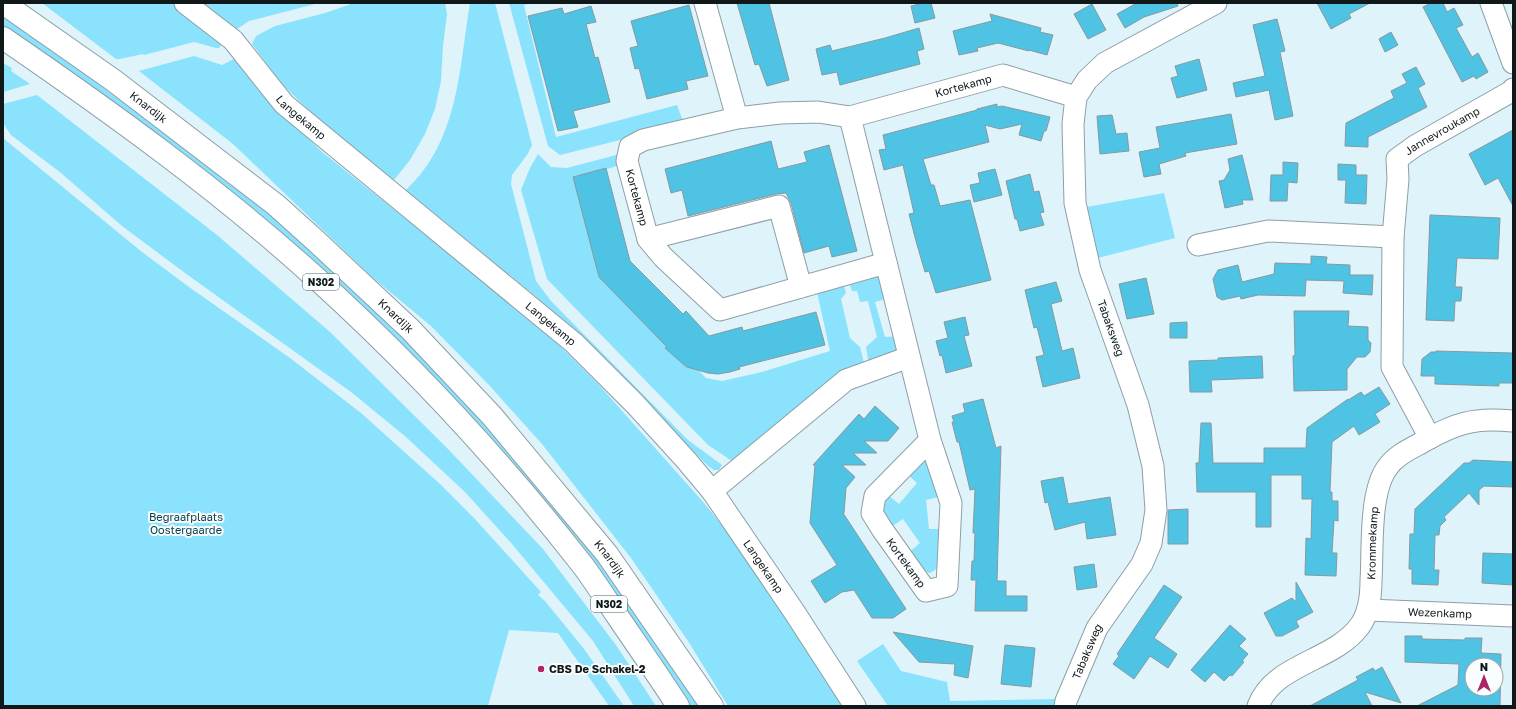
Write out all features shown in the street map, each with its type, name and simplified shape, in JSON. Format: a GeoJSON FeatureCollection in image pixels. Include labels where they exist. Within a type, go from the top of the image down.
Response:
{"type":"FeatureCollection","features":[{"type":"Feature","properties":{"kind":"main road","name":"Knardijk"},"geometry":{"type":"LineString","coordinates":[[3,3],[113,80],[276,205],[410,329],[492,416],[608,554],[712,706]]}},
{"type":"Feature","properties":{"kind":"main road"},"geometry":{"type":"LineString","coordinates":[[17,3],[45,32]]}},
{"type":"Feature","properties":{"kind":"main road","name":"N302"},"geometry":{"type":"LineString","coordinates":[[3,38],[57,75],[186,170],[240,213],[316,278],[388,346],[496,460],[585,568],[678,706]]}},
{"type":"Feature","properties":{"kind":"main road"},"geometry":{"type":"LineString","coordinates":[[3,45],[28,55]]}},
{"type":"Feature","properties":{"kind":"street","name":"Langekamp"},"geometry":{"type":"LineString","coordinates":[[185,3],[233,40],[284,104],[574,343],[635,404],[712,491],[795,613],[854,705]]}},
{"type":"Feature","properties":{"kind":"street"},"geometry":{"type":"LineString","coordinates":[[705,3],[737,118]]}},
{"type":"Feature","properties":{"kind":"street","name":"Tabaksweg"},"geometry":{"type":"LineString","coordinates":[[1065,706],[1097,628],[1142,564],[1151,543],[1156,510],[1153,466],[1138,405],[1090,270],[1075,202],[1073,124],[1076,97],[1087,80],[1105,63],[1216,3]]}},
{"type":"Feature","properties":{"kind":"street"},"geometry":{"type":"LineString","coordinates":[[1490,3],[1513,63]]}},
{"type":"Feature","properties":{"kind":"street","name":"Kortekamp"},"geometry":{"type":"LineString","coordinates":[[886,263],[720,310],[663,257],[648,239],[626,161],[630,147],[643,140],[737,118],[780,113],[818,112],[850,117],[1003,75],[1076,97]]}},
{"type":"Feature","properties":{"kind":"street","name":"Jannevroukamp"},"geometry":{"type":"LineString","coordinates":[[1430,438],[1392,367],[1393,237],[1398,179],[1397,159],[1415,146],[1512,91],[1513,89]]}},
{"type":"Feature","properties":{"kind":"street","name":"Kortekamp"},"geometry":{"type":"LineString","coordinates":[[850,117],[930,440],[951,503],[947,586],[926,591],[872,513],[875,496],[930,440]]}},
{"type":"Feature","properties":{"kind":"street","name":"Kortekamp"},"geometry":{"type":"LineString","coordinates":[[648,239],[779,206],[801,287]]}},
{"type":"Feature","properties":{"kind":"street"},"geometry":{"type":"LineString","coordinates":[[1198,245],[1268,231],[1393,237]]}},
{"type":"Feature","properties":{"kind":"street"},"geometry":{"type":"LineString","coordinates":[[712,491],[846,380],[909,357]]}},
{"type":"Feature","properties":{"kind":"street","name":"Krommekamp"},"geometry":{"type":"LineString","coordinates":[[1258,706],[1260,700],[1270,686],[1283,676],[1337,646],[1350,636],[1358,628],[1368,610],[1371,591],[1375,502],[1380,479],[1387,467],[1397,457],[1430,438],[1455,426],[1477,420],[1513,421]]}},
{"type":"Feature","properties":{"kind":"street","name":"Wezenkamp"},"geometry":{"type":"LineString","coordinates":[[1368,610],[1513,616]]}},
{"type":"Feature","properties":{"kind":"green space"},"geometry":{"type":"Polygon","coordinates":[[[42,3],[172,3],[222,44],[219,48],[216,48],[194,42],[144,55],[116,59],[42,3]]]}},
{"type":"Feature","properties":{"kind":"green space"},"geometry":{"type":"Polygon","coordinates":[[[202,3],[319,3],[249,21],[237,29],[202,3]]]}},
{"type":"Feature","properties":{"kind":"green space"},"geometry":{"type":"Polygon","coordinates":[[[354,3],[445,3],[447,14],[441,81],[435,109],[425,134],[410,160],[394,180],[336,137],[281,83],[252,44],[256,36],[275,26],[325,13],[354,3]]]}},
{"type":"Feature","properties":{"kind":"green space"},"geometry":{"type":"Polygon","coordinates":[[[470,3],[495,3],[532,145],[527,155],[512,175],[511,184],[536,281],[551,301],[688,440],[722,465],[719,470],[714,470],[707,465],[606,364],[535,296],[406,190],[424,171],[437,149],[447,127],[459,78],[470,3]]]}},
{"type":"Feature","properties":{"kind":"green space"},"geometry":{"type":"Polygon","coordinates":[[[509,3],[531,3],[524,5],[556,137],[677,105],[684,124],[560,155],[548,146],[509,3]]]}},
{"type":"Feature","properties":{"kind":"green space"},"geometry":{"type":"Polygon","coordinates":[[[3,15],[46,45],[271,213],[407,336],[487,424],[603,560],[702,706],[688,706],[395,341],[3,28],[3,15]]]}},
{"type":"Feature","properties":{"kind":"green space"},"geometry":{"type":"Polygon","coordinates":[[[194,56],[222,65],[236,58],[263,93],[322,152],[541,327],[599,385],[704,503],[763,577],[844,706],[728,706],[688,641],[631,558],[542,444],[489,385],[431,326],[372,277],[233,144],[139,71],[194,56]]]}},
{"type":"Feature","properties":{"kind":"green space"},"geometry":{"type":"Polygon","coordinates":[[[3,63],[12,68],[11,71],[30,84],[3,92],[3,63]]]}},
{"type":"Feature","properties":{"kind":"green space"},"geometry":{"type":"Polygon","coordinates":[[[37,95],[217,235],[330,332],[447,448],[543,549],[616,645],[656,706],[634,706],[593,641],[512,544],[465,492],[406,437],[351,392],[122,226],[61,173],[11,135],[3,123],[3,104],[37,95]]]}},
{"type":"Feature","properties":{"kind":"green space","name":"Begraafplaats Oostergaarde"},"geometry":{"type":"Polygon","coordinates":[[[3,138],[142,252],[290,358],[361,413],[440,484],[474,518],[541,592],[538,595],[545,601],[584,649],[624,706],[609,706],[558,633],[509,630],[488,706],[3,706],[3,138]]]}},
{"type":"Feature","properties":{"kind":"green space"},"geometry":{"type":"Polygon","coordinates":[[[538,154],[551,167],[567,168],[620,154],[623,163],[611,168],[574,176],[607,277],[706,378],[722,381],[762,372],[830,351],[817,292],[844,286],[846,293],[841,299],[850,338],[860,347],[865,367],[735,463],[708,445],[547,279],[521,190],[530,168],[538,154]]]}},
{"type":"Feature","properties":{"kind":"green space"},"geometry":{"type":"Polygon","coordinates":[[[1164,193],[1175,238],[1094,259],[1081,208],[1164,193]]]}},
{"type":"Feature","properties":{"kind":"green space"},"geometry":{"type":"Polygon","coordinates":[[[871,275],[881,275],[894,297],[875,302],[885,337],[901,336],[896,358],[869,365],[866,347],[877,337],[868,301],[860,302],[857,291],[852,291],[850,285],[871,279],[871,275]]]}},
{"type":"Feature","properties":{"kind":"green space"},"geometry":{"type":"Polygon","coordinates":[[[920,459],[929,461],[939,497],[926,500],[929,529],[940,529],[938,568],[930,573],[924,571],[908,553],[920,543],[903,519],[891,527],[883,513],[882,505],[889,496],[899,504],[917,483],[906,473],[920,459]]]}},
{"type":"Feature","properties":{"kind":"green space"},"geometry":{"type":"Polygon","coordinates":[[[883,644],[901,671],[947,682],[950,701],[1057,699],[1055,706],[888,706],[857,661],[883,644]]]}},
{"type":"Feature","properties":{"kind":"building"},"geometry":{"type":"Polygon","coordinates":[[[737,3],[769,3],[789,80],[767,86],[759,64],[755,65],[737,3]]]}},
{"type":"Feature","properties":{"kind":"building"},"geometry":{"type":"Polygon","coordinates":[[[931,3],[935,18],[915,23],[911,6],[931,3]]]}},
{"type":"Feature","properties":{"kind":"building"},"geometry":{"type":"Polygon","coordinates":[[[1137,3],[1177,3],[1178,6],[1144,17],[1125,28],[1117,14],[1137,3]]]}},
{"type":"Feature","properties":{"kind":"building"},"geometry":{"type":"Polygon","coordinates":[[[1317,3],[1370,3],[1349,14],[1351,18],[1331,29],[1317,3]]]}},
{"type":"Feature","properties":{"kind":"building"},"geometry":{"type":"Polygon","coordinates":[[[1431,3],[1443,3],[1447,12],[1454,8],[1463,25],[1456,28],[1472,57],[1478,53],[1488,72],[1476,79],[1474,76],[1462,82],[1423,7],[1431,3]]]}},
{"type":"Feature","properties":{"kind":"building"},"geometry":{"type":"Polygon","coordinates":[[[1092,4],[1106,30],[1088,39],[1074,14],[1092,4]]]}},
{"type":"Feature","properties":{"kind":"building"},"geometry":{"type":"Polygon","coordinates":[[[689,5],[708,76],[686,81],[688,89],[647,99],[639,68],[635,69],[630,48],[638,46],[631,21],[689,5]]]}},
{"type":"Feature","properties":{"kind":"building"},"geometry":{"type":"Polygon","coordinates":[[[591,6],[596,22],[586,24],[595,58],[598,57],[610,102],[573,111],[578,127],[558,131],[528,16],[562,8],[564,14],[591,6]]]}},
{"type":"Feature","properties":{"kind":"building"},"geometry":{"type":"Polygon","coordinates":[[[990,14],[1041,28],[1040,32],[1053,35],[1047,55],[998,43],[977,48],[978,51],[959,55],[953,31],[992,21],[990,14]]]}},
{"type":"Feature","properties":{"kind":"building"},"geometry":{"type":"Polygon","coordinates":[[[1277,19],[1285,51],[1280,52],[1293,116],[1275,120],[1269,90],[1236,97],[1233,83],[1265,76],[1253,25],[1277,19]]]}},
{"type":"Feature","properties":{"kind":"building"},"geometry":{"type":"Polygon","coordinates":[[[919,28],[924,49],[917,51],[920,64],[840,85],[837,72],[822,75],[816,49],[830,45],[832,51],[919,28]]]}},
{"type":"Feature","properties":{"kind":"building"},"geometry":{"type":"Polygon","coordinates":[[[1391,32],[1398,45],[1385,52],[1379,39],[1391,32]]]}},
{"type":"Feature","properties":{"kind":"building"},"geometry":{"type":"Polygon","coordinates":[[[1199,59],[1207,90],[1177,98],[1171,78],[1178,76],[1175,66],[1199,59]]]}},
{"type":"Feature","properties":{"kind":"building"},"geometry":{"type":"Polygon","coordinates":[[[1416,67],[1425,84],[1418,88],[1427,107],[1368,137],[1368,147],[1345,146],[1346,123],[1394,98],[1391,91],[1407,83],[1402,74],[1416,67]]]}},
{"type":"Feature","properties":{"kind":"building"},"geometry":{"type":"Polygon","coordinates":[[[997,104],[997,107],[1002,106],[1050,117],[1046,131],[1044,131],[1041,141],[1019,135],[1022,124],[1000,129],[985,125],[989,142],[923,159],[931,185],[934,185],[940,206],[970,200],[991,280],[936,293],[929,271],[925,272],[909,214],[914,213],[903,165],[884,170],[879,150],[886,149],[883,135],[997,104]]]}},
{"type":"Feature","properties":{"kind":"building"},"geometry":{"type":"Polygon","coordinates":[[[1231,114],[1237,144],[1185,153],[1186,156],[1159,164],[1161,174],[1144,177],[1139,152],[1160,148],[1156,127],[1231,114]]]}},
{"type":"Feature","properties":{"kind":"building"},"geometry":{"type":"Polygon","coordinates":[[[1112,115],[1116,134],[1127,133],[1129,151],[1100,154],[1097,116],[1112,115]]]}},
{"type":"Feature","properties":{"kind":"building"},"geometry":{"type":"Polygon","coordinates":[[[1513,130],[1513,206],[1498,178],[1485,185],[1469,154],[1513,130]]]}},
{"type":"Feature","properties":{"kind":"building"},"geometry":{"type":"Polygon","coordinates":[[[771,141],[778,169],[807,162],[804,152],[829,145],[857,251],[832,257],[829,246],[804,253],[791,203],[786,193],[776,194],[688,216],[682,190],[671,193],[665,169],[771,141]]]}},
{"type":"Feature","properties":{"kind":"building"},"geometry":{"type":"Polygon","coordinates":[[[1242,155],[1253,200],[1242,200],[1243,204],[1225,208],[1219,181],[1224,180],[1230,170],[1228,159],[1242,155]]]}},
{"type":"Feature","properties":{"kind":"building"},"geometry":{"type":"Polygon","coordinates":[[[1283,162],[1298,163],[1297,183],[1288,182],[1287,201],[1270,201],[1271,175],[1283,175],[1283,162]]]}},
{"type":"Feature","properties":{"kind":"building"},"geometry":{"type":"Polygon","coordinates":[[[1338,164],[1356,165],[1356,175],[1367,175],[1366,204],[1345,203],[1346,180],[1338,180],[1338,164]]]}},
{"type":"Feature","properties":{"kind":"building"},"geometry":{"type":"Polygon","coordinates":[[[606,168],[630,261],[683,314],[686,311],[709,336],[742,327],[743,331],[816,312],[825,345],[739,367],[740,369],[718,374],[708,373],[687,367],[683,364],[665,348],[667,347],[599,277],[573,177],[606,168]]]}},
{"type":"Feature","properties":{"kind":"building"},"geometry":{"type":"Polygon","coordinates":[[[995,169],[1002,195],[974,202],[970,185],[980,183],[978,173],[995,169]]]}},
{"type":"Feature","properties":{"kind":"building"},"geometry":{"type":"Polygon","coordinates":[[[1030,174],[1034,192],[1039,191],[1044,212],[1040,213],[1044,225],[1020,231],[1017,219],[1015,219],[1006,181],[1030,174]]]}},
{"type":"Feature","properties":{"kind":"building"},"geometry":{"type":"Polygon","coordinates":[[[1430,215],[1500,218],[1498,259],[1457,258],[1455,287],[1462,287],[1461,301],[1455,301],[1454,321],[1426,320],[1430,215]]]}},
{"type":"Feature","properties":{"kind":"building"},"geometry":{"type":"Polygon","coordinates":[[[1311,256],[1327,257],[1326,264],[1350,265],[1350,275],[1373,275],[1372,295],[1343,293],[1344,281],[1306,280],[1305,296],[1258,295],[1241,299],[1240,296],[1222,300],[1217,297],[1213,279],[1218,270],[1238,265],[1242,282],[1274,274],[1275,263],[1311,264],[1311,256]]]}},
{"type":"Feature","properties":{"kind":"building"},"geometry":{"type":"Polygon","coordinates":[[[1146,278],[1154,314],[1127,319],[1119,284],[1146,278]]]}},
{"type":"Feature","properties":{"kind":"building"},"geometry":{"type":"Polygon","coordinates":[[[1056,282],[1062,301],[1051,304],[1062,351],[1073,348],[1080,378],[1043,387],[1036,357],[1044,355],[1037,327],[1034,328],[1025,290],[1056,282]]]}},
{"type":"Feature","properties":{"kind":"building"},"geometry":{"type":"Polygon","coordinates":[[[1294,311],[1349,311],[1348,326],[1368,327],[1368,340],[1371,343],[1370,352],[1365,357],[1357,357],[1347,369],[1347,390],[1294,391],[1294,311]]]}},
{"type":"Feature","properties":{"kind":"building"},"geometry":{"type":"Polygon","coordinates":[[[965,317],[969,335],[964,336],[972,366],[946,373],[942,355],[940,356],[936,341],[948,338],[944,322],[965,317]]]}},
{"type":"Feature","properties":{"kind":"building"},"geometry":{"type":"Polygon","coordinates":[[[1187,322],[1187,338],[1170,338],[1170,323],[1187,322]]]}},
{"type":"Feature","properties":{"kind":"building"},"geometry":{"type":"Polygon","coordinates":[[[1431,352],[1513,353],[1513,383],[1499,383],[1499,386],[1435,384],[1435,376],[1421,376],[1422,359],[1431,352]]]}},
{"type":"Feature","properties":{"kind":"building"},"geometry":{"type":"Polygon","coordinates":[[[1262,356],[1263,378],[1211,380],[1212,392],[1190,392],[1189,361],[1262,356]]]}},
{"type":"Feature","properties":{"kind":"building"},"geometry":{"type":"Polygon","coordinates":[[[1379,387],[1390,404],[1375,414],[1380,422],[1359,435],[1354,426],[1332,442],[1330,492],[1332,492],[1332,501],[1338,501],[1338,521],[1334,520],[1332,553],[1337,553],[1336,576],[1305,575],[1306,538],[1311,539],[1312,499],[1302,499],[1302,475],[1271,475],[1271,527],[1256,527],[1256,492],[1197,492],[1196,463],[1199,463],[1201,423],[1211,423],[1213,463],[1264,463],[1264,448],[1306,448],[1307,428],[1348,399],[1361,392],[1364,396],[1379,387]]]}},
{"type":"Feature","properties":{"kind":"building"},"geometry":{"type":"Polygon","coordinates":[[[983,399],[996,448],[1001,446],[997,581],[1006,581],[1006,596],[1027,596],[1027,611],[975,611],[976,580],[971,580],[972,561],[974,561],[975,533],[973,533],[975,489],[970,490],[959,442],[957,442],[952,422],[954,422],[952,416],[965,412],[963,404],[983,399]]]}},
{"type":"Feature","properties":{"kind":"building"},"geometry":{"type":"Polygon","coordinates":[[[875,406],[899,428],[888,441],[864,441],[877,453],[853,453],[866,465],[842,465],[855,477],[846,488],[843,513],[906,609],[893,618],[872,618],[854,590],[842,592],[825,603],[811,581],[837,565],[810,523],[815,465],[813,465],[859,414],[864,419],[875,406]]]}},
{"type":"Feature","properties":{"kind":"building"},"geometry":{"type":"Polygon","coordinates":[[[1473,460],[1513,462],[1513,487],[1484,486],[1479,490],[1479,505],[1469,493],[1444,517],[1446,520],[1440,526],[1439,535],[1435,535],[1434,570],[1439,570],[1438,585],[1412,584],[1412,569],[1409,569],[1410,534],[1414,534],[1415,509],[1464,463],[1469,463],[1473,460]]]}},
{"type":"Feature","properties":{"kind":"building"},"geometry":{"type":"Polygon","coordinates":[[[1063,477],[1068,504],[1110,497],[1116,535],[1087,539],[1085,522],[1055,530],[1048,502],[1045,503],[1041,481],[1063,477]]]}},
{"type":"Feature","properties":{"kind":"building"},"geometry":{"type":"Polygon","coordinates":[[[1188,509],[1188,544],[1168,544],[1168,510],[1188,509]]]}},
{"type":"Feature","properties":{"kind":"building"},"geometry":{"type":"Polygon","coordinates":[[[1483,553],[1513,554],[1513,585],[1482,583],[1483,553]]]}},
{"type":"Feature","properties":{"kind":"building"},"geometry":{"type":"Polygon","coordinates":[[[1094,564],[1097,587],[1077,590],[1074,567],[1094,564]]]}},
{"type":"Feature","properties":{"kind":"building"},"geometry":{"type":"Polygon","coordinates":[[[1296,582],[1313,612],[1296,621],[1299,627],[1282,636],[1276,636],[1264,613],[1292,598],[1296,602],[1296,582]]]}},
{"type":"Feature","properties":{"kind":"building"},"geometry":{"type":"Polygon","coordinates":[[[1164,585],[1182,597],[1154,638],[1177,654],[1168,668],[1150,656],[1134,679],[1113,664],[1119,656],[1117,654],[1164,585]]]}},
{"type":"Feature","properties":{"kind":"building"},"geometry":{"type":"Polygon","coordinates":[[[1230,625],[1246,639],[1239,646],[1248,654],[1242,661],[1244,662],[1232,676],[1230,675],[1224,681],[1214,672],[1205,682],[1191,670],[1230,625]]]}},
{"type":"Feature","properties":{"kind":"building"},"geometry":{"type":"Polygon","coordinates":[[[893,632],[973,646],[968,678],[954,675],[955,664],[919,662],[893,632]]]}},
{"type":"Feature","properties":{"kind":"building"},"geometry":{"type":"Polygon","coordinates":[[[1405,636],[1422,636],[1422,639],[1465,640],[1465,638],[1482,638],[1481,653],[1501,654],[1501,657],[1464,657],[1464,697],[1500,697],[1500,706],[1417,706],[1458,685],[1459,664],[1405,662],[1405,636]]]}},
{"type":"Feature","properties":{"kind":"building"},"geometry":{"type":"Polygon","coordinates":[[[1005,645],[1035,648],[1031,687],[1001,684],[1005,645]]]}},
{"type":"Feature","properties":{"kind":"building"},"geometry":{"type":"Polygon","coordinates":[[[1382,667],[1401,703],[1365,692],[1372,706],[1310,706],[1358,680],[1356,677],[1373,668],[1375,671],[1382,667]]]}},
{"type":"Feature","properties":{"kind":"place","name":"CBS De Schakel-2"},"geometry":{"type":"Point","coordinates":[541,669]}}]}
